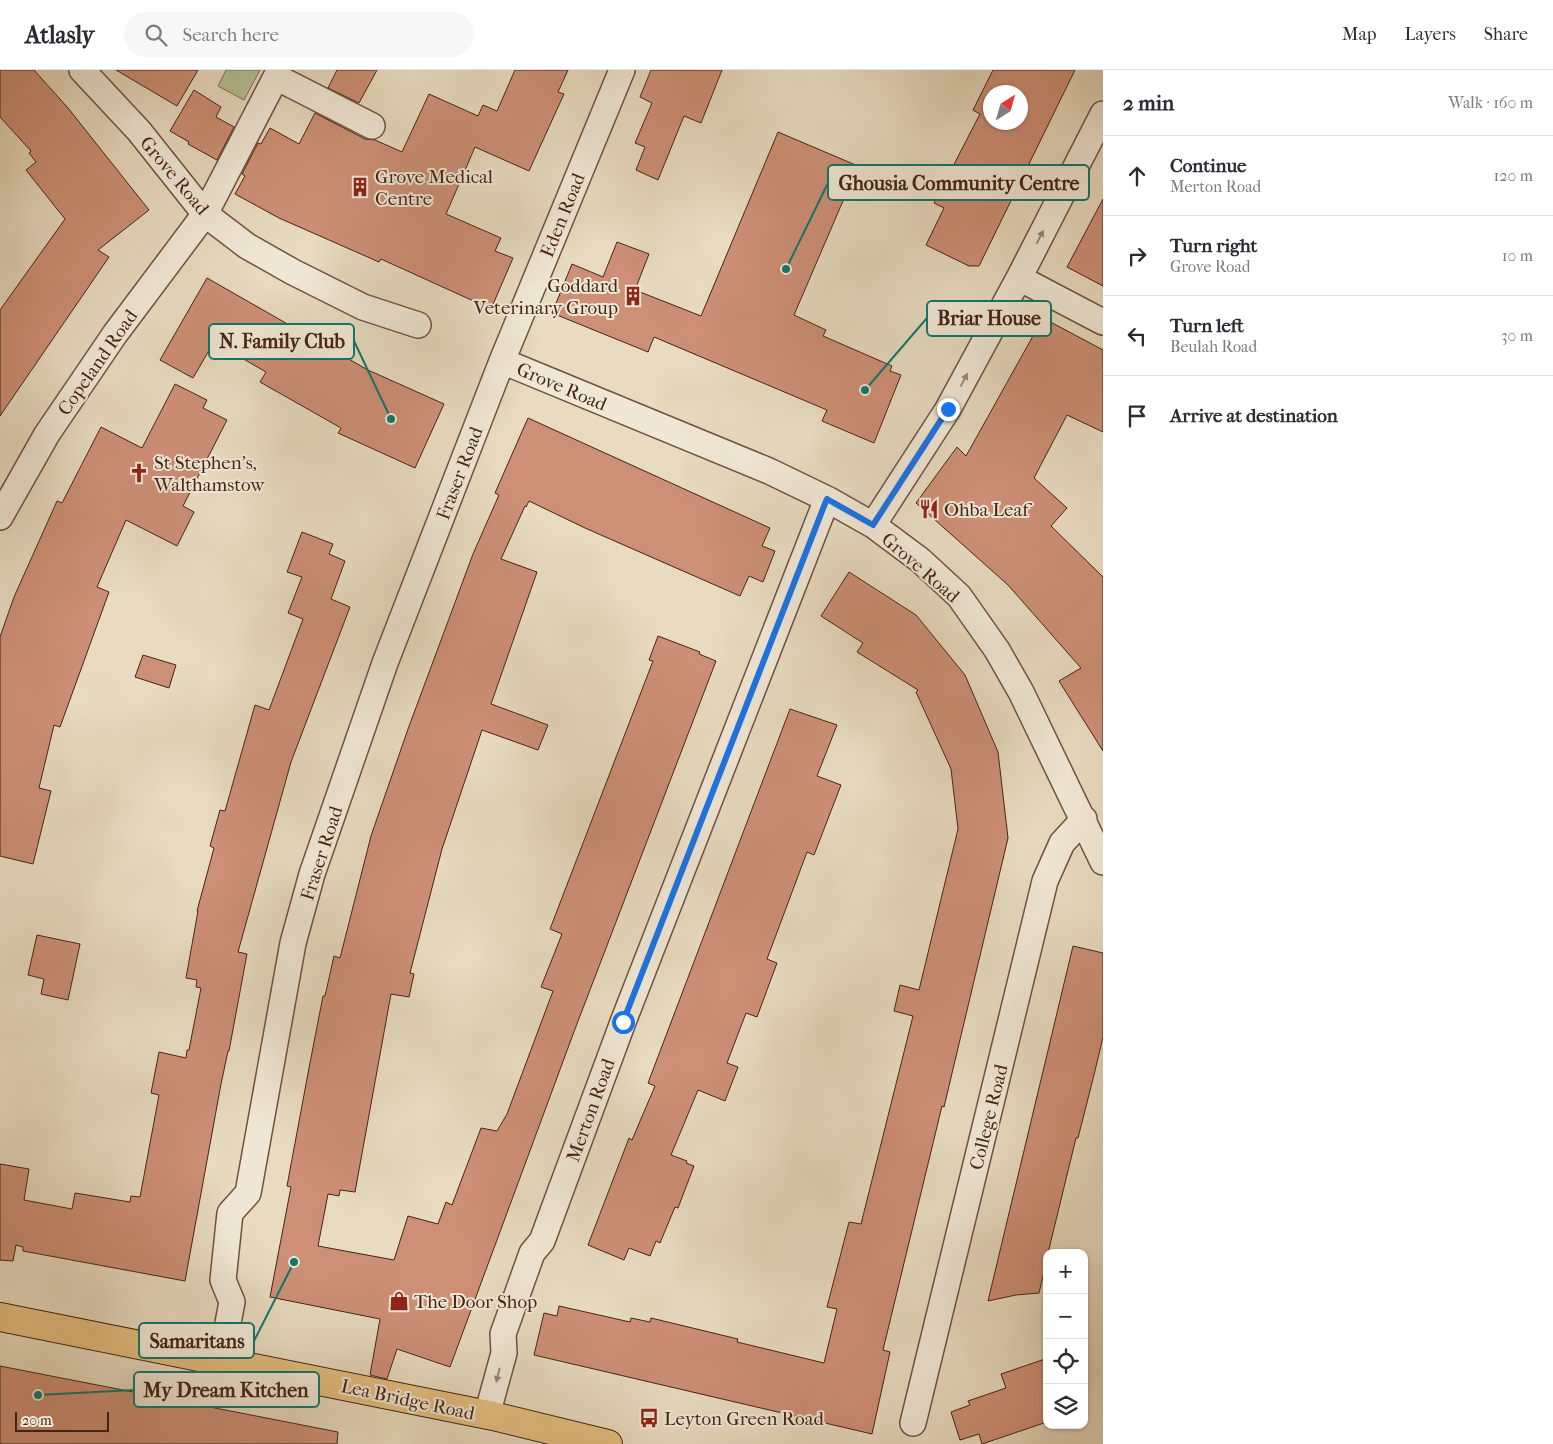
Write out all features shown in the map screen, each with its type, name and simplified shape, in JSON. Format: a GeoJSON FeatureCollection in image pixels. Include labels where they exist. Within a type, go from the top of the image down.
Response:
{"type":"FeatureCollection","features":[{"type":"Feature","properties":{"kind":"main road","name":"Lea Bridge Road"},"geometry":{"type":"LineString","coordinates":[[0,1317],[487,1415],[608,1444]]}},
{"type":"Feature","properties":{"kind":"street","name":"Grove Road"},"geometry":{"type":"LineString","coordinates":[[82,70],[139,131],[205,214],[247,246],[293,272],[363,307],[418,325]]}},
{"type":"Feature","properties":{"kind":"street","name":"Eden Road"},"geometry":{"type":"LineString","coordinates":[[502,360],[622,70]]}},
{"type":"Feature","properties":{"kind":"street","name":"Copeland Road"},"geometry":{"type":"LineString","coordinates":[[0,518],[47,434],[99,357],[205,214],[276,77],[372,126]]}},
{"type":"Feature","properties":{"kind":"street"},"geometry":{"type":"LineString","coordinates":[[873,525],[948,409],[1019,278],[1103,114]]}},
{"type":"Feature","properties":{"kind":"street"},"geometry":{"type":"LineString","coordinates":[[1019,278],[1103,322]]}},
{"type":"Feature","properties":{"kind":"street","name":"Grove Road"},"geometry":{"type":"LineString","coordinates":[[502,360],[769,471],[827,499],[873,525],[920,560],[959,596],[997,650],[1021,692],[1102,857]]}},
{"type":"Feature","properties":{"kind":"street","name":"Fraser Road"},"geometry":{"type":"LineString","coordinates":[[221,1360],[232,1302],[223,1280],[230,1213],[248,1193],[294,943],[312,874],[385,663],[502,360]]}},
{"type":"Feature","properties":{"kind":"street","name":"Merton Road"},"geometry":{"type":"LineString","coordinates":[[487,1415],[504,1353],[503,1334],[532,1253],[542,1241],[623,1022],[827,499]]}},
{"type":"Feature","properties":{"kind":"street","name":"College Road"},"geometry":{"type":"LineString","coordinates":[[913,1423],[1045,881],[1062,843],[1084,819]]}},
{"type":"Feature","properties":{"kind":"green space"},"geometry":{"type":"Polygon","coordinates":[[[226,70],[260,70],[244,100],[218,86],[226,70]]]}},
{"type":"Feature","properties":{"kind":"building"},"geometry":{"type":"Polygon","coordinates":[[[0,70],[34,70],[68,108],[149,210],[98,250],[109,257],[0,416],[0,310],[65,219],[26,170],[36,162],[29,153],[31,151],[0,117],[0,70]]]}},
{"type":"Feature","properties":{"kind":"building"},"geometry":{"type":"Polygon","coordinates":[[[116,70],[198,70],[177,106],[116,70]]]}},
{"type":"Feature","properties":{"kind":"building"},"geometry":{"type":"Polygon","coordinates":[[[337,70],[377,70],[359,103],[328,88],[337,70]]]}},
{"type":"Feature","properties":{"kind":"building"},"geometry":{"type":"Polygon","coordinates":[[[515,70],[568,70],[558,92],[564,94],[529,171],[475,147],[446,214],[501,238],[495,251],[513,258],[491,309],[381,259],[379,262],[279,218],[235,194],[245,176],[242,174],[258,143],[261,144],[270,128],[299,144],[315,113],[365,139],[375,140],[402,152],[429,94],[478,116],[483,105],[497,111],[515,70]]]}},
{"type":"Feature","properties":{"kind":"building"},"geometry":{"type":"Polygon","coordinates":[[[651,70],[722,70],[701,123],[684,116],[658,180],[636,170],[645,147],[635,143],[652,103],[640,97],[651,70]]]}},
{"type":"Feature","properties":{"kind":"building"},"geometry":{"type":"Polygon","coordinates":[[[993,70],[1075,70],[979,266],[969,266],[926,245],[944,208],[934,203],[980,114],[973,110],[983,90],[983,130],[1028,130],[1028,85],[986,85],[993,70]]]}},
{"type":"Feature","properties":{"kind":"building"},"geometry":{"type":"Polygon","coordinates":[[[194,90],[221,107],[216,117],[234,127],[217,160],[188,144],[189,142],[170,131],[194,90]]]}},
{"type":"Feature","properties":{"kind":"building"},"geometry":{"type":"Polygon","coordinates":[[[778,132],[858,166],[794,315],[826,330],[823,336],[892,366],[890,371],[901,375],[874,443],[822,421],[827,410],[654,337],[648,352],[552,313],[572,264],[603,277],[617,242],[649,254],[635,290],[701,316],[778,132]]]}},
{"type":"Feature","properties":{"kind":"building"},"geometry":{"type":"Polygon","coordinates":[[[1103,199],[1103,286],[1067,267],[1103,199]]]}},
{"type":"Feature","properties":{"kind":"building"},"geometry":{"type":"Polygon","coordinates":[[[207,278],[368,370],[444,404],[415,468],[338,433],[341,428],[260,382],[266,372],[214,342],[193,378],[160,360],[207,278]]]}},
{"type":"Feature","properties":{"kind":"building"},"geometry":{"type":"Polygon","coordinates":[[[1043,318],[1103,350],[1103,432],[1067,415],[1034,478],[1067,508],[1051,526],[1103,577],[1103,751],[1059,681],[1081,668],[1008,585],[916,503],[957,447],[966,456],[1043,318]]]}},
{"type":"Feature","properties":{"kind":"building"},"geometry":{"type":"Polygon","coordinates":[[[175,384],[207,400],[203,408],[227,420],[183,506],[194,512],[177,546],[126,520],[97,587],[109,592],[60,727],[54,725],[39,788],[51,791],[33,864],[0,856],[0,637],[14,597],[57,501],[62,503],[101,427],[142,448],[175,384]]]}},
{"type":"Feature","properties":{"kind":"building"},"geometry":{"type":"Polygon","coordinates":[[[528,418],[770,528],[762,546],[775,551],[763,582],[749,576],[740,596],[585,528],[529,501],[525,506],[501,559],[537,572],[491,704],[548,725],[538,750],[482,730],[442,849],[410,973],[414,974],[409,997],[391,994],[355,1192],[340,1190],[339,1196],[328,1194],[318,1246],[394,1260],[408,1216],[438,1224],[446,1202],[452,1205],[481,1128],[497,1131],[507,1114],[553,991],[541,987],[562,934],[550,929],[653,661],[649,660],[658,636],[700,652],[699,654],[716,661],[575,1029],[450,1367],[397,1349],[387,1379],[370,1375],[380,1319],[270,1297],[291,1187],[287,1186],[309,1068],[323,996],[325,996],[334,956],[340,958],[371,836],[408,729],[473,554],[499,495],[495,493],[528,418]]]}},
{"type":"Feature","properties":{"kind":"building"},"geometry":{"type":"Polygon","coordinates":[[[302,532],[333,544],[329,554],[345,561],[331,599],[350,607],[291,762],[238,952],[247,954],[185,1281],[23,1251],[23,1247],[16,1245],[13,1261],[0,1260],[0,1164],[29,1169],[24,1200],[72,1209],[75,1193],[130,1202],[131,1196],[140,1197],[159,1095],[151,1093],[159,1052],[186,1058],[187,1050],[189,1050],[201,988],[196,987],[197,980],[186,978],[197,911],[214,848],[210,846],[220,810],[225,811],[255,705],[269,710],[303,619],[288,613],[302,577],[287,572],[302,532]]]}},
{"type":"Feature","properties":{"kind":"building"},"geometry":{"type":"Polygon","coordinates":[[[849,572],[916,615],[965,675],[998,752],[1008,838],[944,1107],[942,1106],[883,1350],[890,1352],[872,1434],[534,1355],[544,1313],[557,1316],[559,1306],[630,1322],[631,1318],[650,1322],[651,1318],[738,1339],[737,1342],[824,1363],[837,1309],[827,1307],[849,1222],[861,1224],[913,1016],[894,1011],[900,985],[919,990],[958,829],[951,769],[916,692],[918,690],[857,652],[863,643],[821,616],[849,572]]]}},
{"type":"Feature","properties":{"kind":"building"},"geometry":{"type":"Polygon","coordinates":[[[143,655],[176,665],[169,688],[135,677],[143,655]]]}},
{"type":"Feature","properties":{"kind":"building"},"geometry":{"type":"Polygon","coordinates":[[[790,709],[837,725],[817,776],[841,785],[814,855],[807,852],[767,959],[777,963],[757,1017],[746,1013],[727,1063],[738,1067],[725,1101],[698,1090],[671,1155],[694,1166],[678,1208],[675,1207],[660,1243],[656,1241],[650,1256],[629,1248],[624,1260],[588,1245],[629,1138],[632,1140],[655,1086],[648,1083],[790,709]]]}},
{"type":"Feature","properties":{"kind":"building"},"geometry":{"type":"Polygon","coordinates":[[[37,935],[80,944],[68,1000],[41,994],[44,979],[28,975],[37,935]]]}},
{"type":"Feature","properties":{"kind":"building"},"geometry":{"type":"Polygon","coordinates":[[[1073,946],[1103,953],[1103,1037],[1049,1249],[1043,1249],[1043,1276],[1039,1293],[1016,1295],[988,1301],[1073,946]]]}},
{"type":"Feature","properties":{"kind":"building"},"geometry":{"type":"Polygon","coordinates":[[[1043,1360],[1043,1423],[982,1444],[979,1434],[960,1440],[951,1412],[970,1405],[968,1401],[1006,1388],[1001,1374],[1043,1360]]]}},
{"type":"Feature","properties":{"kind":"building"},"geometry":{"type":"Polygon","coordinates":[[[0,1366],[338,1432],[337,1444],[0,1444],[0,1366]]]}},
{"type":"Feature","properties":{"kind":"place","name":"Grove Medical Centre"},"geometry":{"type":"Point","coordinates":[360,187]}},
{"type":"Feature","properties":{"kind":"place","name":"Ghousia Community Centre"},"geometry":{"type":"Point","coordinates":[786,269]}},
{"type":"Feature","properties":{"kind":"place","name":"Goddard Veterinary Group"},"geometry":{"type":"Point","coordinates":[633,296]}},
{"type":"Feature","properties":{"kind":"place","name":"Briar House"},"geometry":{"type":"Point","coordinates":[865,390]}},
{"type":"Feature","properties":{"kind":"place","name":"N. Family Club"},"geometry":{"type":"Point","coordinates":[391,419]}},
{"type":"Feature","properties":{"kind":"place","name":"St Stephen's, Walthamstow"},"geometry":{"type":"Point","coordinates":[139,473]}},
{"type":"Feature","properties":{"kind":"place","name":"Ohba Leaf"},"geometry":{"type":"Point","coordinates":[929,509]}},
{"type":"Feature","properties":{"kind":"place","name":"Samaritans"},"geometry":{"type":"Point","coordinates":[294,1262]}},
{"type":"Feature","properties":{"kind":"place","name":"The Door Shop"},"geometry":{"type":"Point","coordinates":[399,1301]}},
{"type":"Feature","properties":{"kind":"place","name":"My Dream Kitchen"},"geometry":{"type":"Point","coordinates":[38,1395]}},
{"type":"Feature","properties":{"kind":"place","name":"Leyton Green Road"},"geometry":{"type":"Point","coordinates":[649,1418]}},
{"type":"Feature","properties":{"kind":"route"},"geometry":{"type":"LineString","coordinates":[[623,1022],[827,499],[873,525],[948,409]]}}]}
